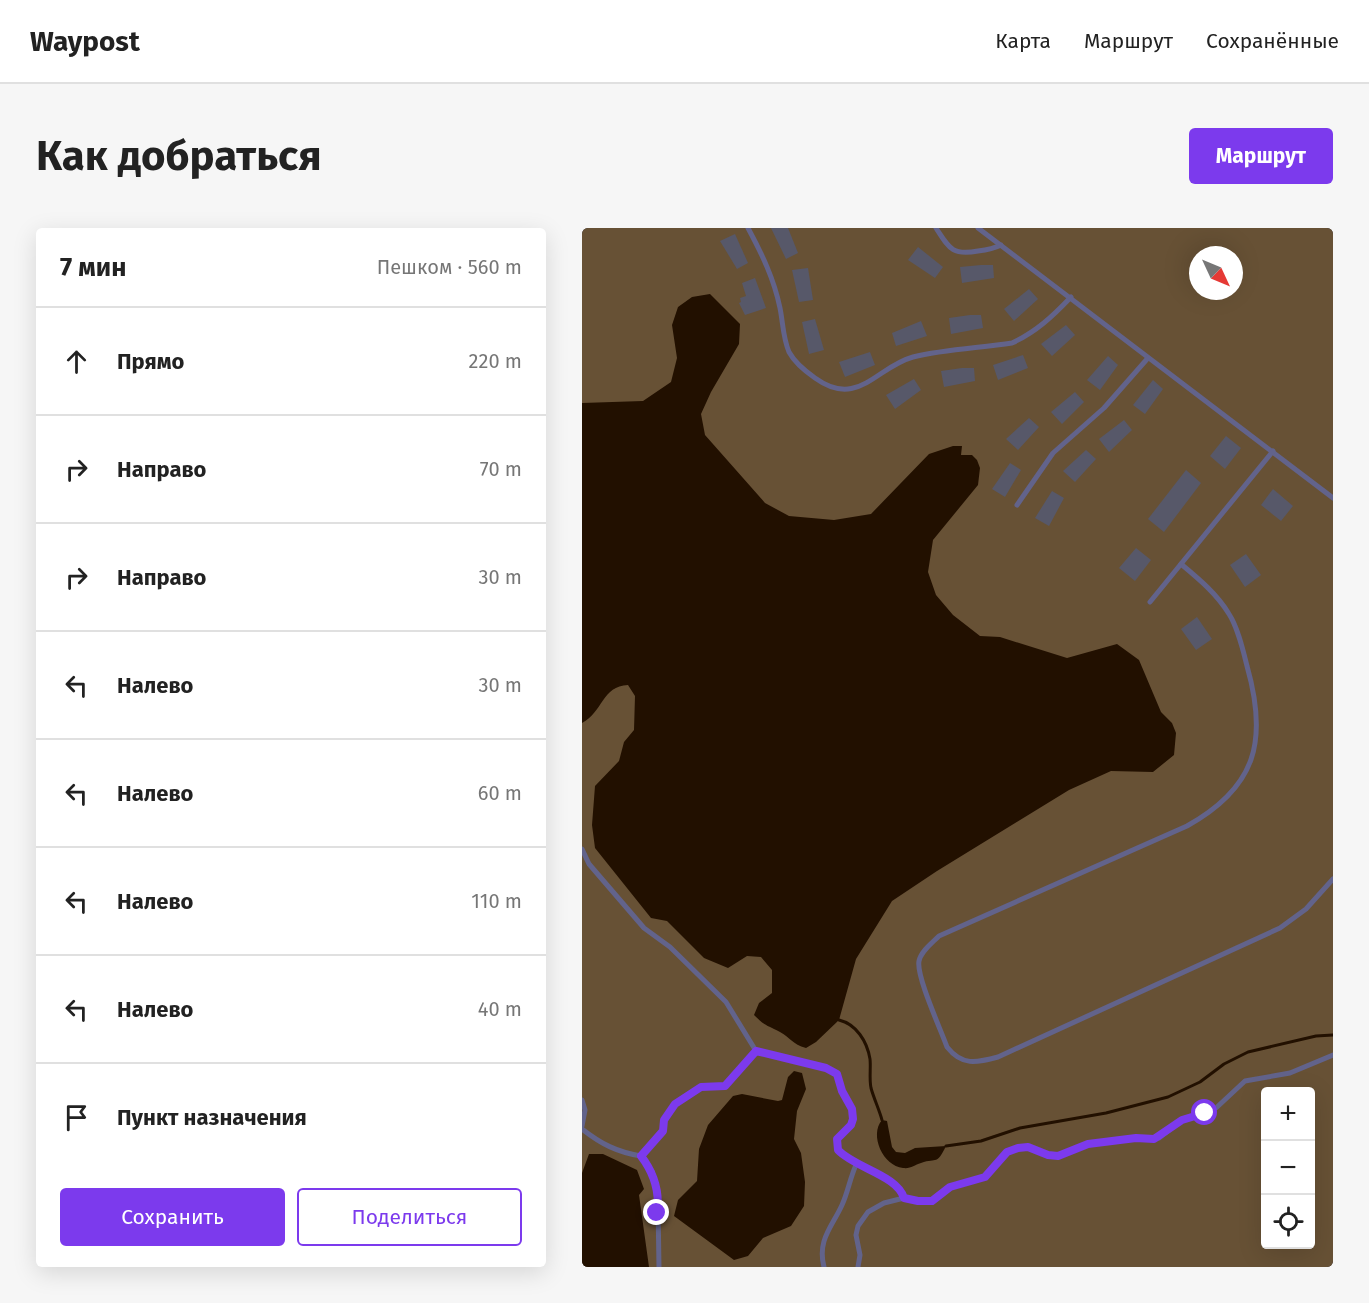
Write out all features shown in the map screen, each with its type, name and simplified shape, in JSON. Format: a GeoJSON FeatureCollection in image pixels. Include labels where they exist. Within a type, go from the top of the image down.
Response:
{"type":"FeatureCollection","features":[{"type":"Feature","properties":{"kind":"lane"},"geometry":{"type":"LineString","coordinates":[[748,228],[767,264],[775,286],[789,352],[797,364],[812,376],[837,389],[849,390],[861,385],[910,358],[1012,344],[1050,319],[1071,297]]}},
{"type":"Feature","properties":{"kind":"lane"},"geometry":{"type":"LineString","coordinates":[[936,228],[947,244],[957,253],[993,249],[1001,245]]}},
{"type":"Feature","properties":{"kind":"lane"},"geometry":{"type":"LineString","coordinates":[[978,228],[1333,498]]}},
{"type":"Feature","properties":{"kind":"lane"},"geometry":{"type":"LineString","coordinates":[[1017,505],[1053,453],[1104,408],[1148,358]]}},
{"type":"Feature","properties":{"kind":"lane"},"geometry":{"type":"LineString","coordinates":[[1150,602],[1272,451]]}},
{"type":"Feature","properties":{"kind":"lane"},"geometry":{"type":"LineString","coordinates":[[1181,564],[1211,590],[1231,615],[1256,696],[1255,746],[1241,780],[1226,800],[1195,822],[939,936],[925,949],[919,961],[920,974],[947,1047],[955,1057],[966,1062],[982,1062],[998,1057],[1280,928],[1306,909],[1333,879]]}},
{"type":"Feature","properties":{"kind":"lane"},"geometry":{"type":"LineString","coordinates":[[582,849],[589,864],[644,928],[670,947],[726,1002],[756,1051],[826,1068],[837,1074],[842,1091],[852,1109],[853,1119],[851,1125],[838,1137],[839,1152],[856,1165],[891,1181],[899,1187],[904,1198]]}},
{"type":"Feature","properties":{"kind":"lane"},"geometry":{"type":"LineString","coordinates":[[641,1156],[663,1131],[664,1120],[675,1104],[701,1087],[725,1086],[756,1051]]}},
{"type":"Feature","properties":{"kind":"lane"},"geometry":{"type":"LineString","coordinates":[[858,1267],[860,1255],[856,1235],[858,1226],[862,1218],[884,1203],[904,1198],[932,1201],[950,1187],[985,1177],[1007,1152],[1018,1148],[1028,1147],[1048,1155],[1058,1156],[1088,1144],[1136,1138],[1159,1138],[1182,1120],[1216,1108],[1245,1081],[1294,1072],[1333,1055]]}},
{"type":"Feature","properties":{"kind":"lane"},"geometry":{"type":"LineString","coordinates":[[582,1100],[585,1110],[582,1127],[604,1146],[619,1152],[641,1156],[652,1172],[658,1205],[659,1267]]}},
{"type":"Feature","properties":{"kind":"lane"},"geometry":{"type":"LineString","coordinates":[[824,1267],[822,1252],[826,1235],[842,1206],[856,1165]]}},
{"type":"Feature","properties":{"kind":"shaded area"},"geometry":{"type":"Polygon","coordinates":[[[582,228],[1333,228],[1333,1267],[582,1267],[582,228]]]}},
{"type":"Feature","properties":{"kind":"shaded area"},"geometry":{"type":"Polygon","coordinates":[[[710,294],[740,324],[739,344],[701,414],[705,435],[765,503],[789,516],[834,520],[871,514],[929,454],[953,446],[962,446],[961,455],[972,455],[977,460],[980,468],[978,485],[933,540],[928,572],[936,595],[953,615],[980,636],[1000,637],[1067,658],[1117,644],[1139,660],[1161,712],[1172,723],[1176,733],[1174,755],[1153,772],[1111,771],[1069,790],[892,901],[856,959],[839,1020],[816,1042],[806,1048],[764,1024],[754,1015],[759,1003],[772,993],[772,970],[761,957],[747,956],[728,968],[704,958],[667,921],[651,918],[595,848],[592,825],[595,786],[619,761],[624,742],[634,730],[635,696],[628,685],[619,686],[582,723],[582,403],[643,401],[671,382],[677,358],[672,325],[678,307],[692,297],[710,294]]]}},
{"type":"Feature","properties":{"kind":"shaded area"},"geometry":{"type":"Polygon","coordinates":[[[794,1071],[802,1073],[806,1089],[797,1111],[794,1139],[801,1153],[805,1182],[804,1206],[791,1226],[763,1238],[748,1256],[734,1260],[674,1216],[678,1200],[697,1181],[699,1149],[708,1125],[733,1096],[742,1094],[782,1100],[788,1077],[794,1071]]]}},
{"type":"Feature","properties":{"kind":"shaded area"},"geometry":{"type":"Polygon","coordinates":[[[882,1120],[887,1121],[892,1147],[896,1152],[905,1153],[915,1148],[946,1146],[936,1160],[908,1168],[896,1166],[889,1162],[880,1149],[877,1134],[882,1120]]]}},
{"type":"Feature","properties":{"kind":"shaded area"},"geometry":{"type":"Polygon","coordinates":[[[589,1154],[603,1154],[637,1170],[644,1189],[639,1195],[649,1267],[582,1267],[582,1173],[589,1154]]]}},
{"type":"Feature","properties":{"kind":"building"},"geometry":{"type":"Polygon","coordinates":[[[771,228],[788,228],[798,253],[786,259],[771,228]]]}},
{"type":"Feature","properties":{"kind":"building"},"geometry":{"type":"Polygon","coordinates":[[[735,234],[748,263],[737,269],[720,241],[735,234]]]}},
{"type":"Feature","properties":{"kind":"building"},"geometry":{"type":"Polygon","coordinates":[[[918,247],[943,267],[935,278],[908,260],[918,247]]]}},
{"type":"Feature","properties":{"kind":"building"},"geometry":{"type":"Polygon","coordinates":[[[993,265],[994,278],[962,283],[960,267],[993,265]]]}},
{"type":"Feature","properties":{"kind":"building"},"geometry":{"type":"Polygon","coordinates":[[[808,268],[813,300],[799,302],[792,270],[808,268]]]}},
{"type":"Feature","properties":{"kind":"building"},"geometry":{"type":"Polygon","coordinates":[[[755,278],[766,308],[745,315],[739,303],[740,298],[746,296],[742,283],[755,278]]]}},
{"type":"Feature","properties":{"kind":"building"},"geometry":{"type":"Polygon","coordinates":[[[1029,289],[1038,299],[1014,321],[1004,309],[1029,289]]]}},
{"type":"Feature","properties":{"kind":"building"},"geometry":{"type":"Polygon","coordinates":[[[981,315],[983,328],[951,334],[949,318],[981,315]]]}},
{"type":"Feature","properties":{"kind":"building"},"geometry":{"type":"Polygon","coordinates":[[[815,319],[824,350],[809,354],[802,322],[815,319]]]}},
{"type":"Feature","properties":{"kind":"building"},"geometry":{"type":"Polygon","coordinates":[[[921,321],[927,336],[896,346],[892,333],[921,321]]]}},
{"type":"Feature","properties":{"kind":"building"},"geometry":{"type":"Polygon","coordinates":[[[1066,325],[1075,335],[1052,356],[1041,344],[1066,325]]]}},
{"type":"Feature","properties":{"kind":"building"},"geometry":{"type":"Polygon","coordinates":[[[870,352],[875,365],[845,377],[839,362],[870,352]]]}},
{"type":"Feature","properties":{"kind":"building"},"geometry":{"type":"Polygon","coordinates":[[[1023,355],[1028,368],[998,380],[993,365],[1023,355]]]}},
{"type":"Feature","properties":{"kind":"building"},"geometry":{"type":"Polygon","coordinates":[[[1108,356],[1118,365],[1100,390],[1087,380],[1108,356]]]}},
{"type":"Feature","properties":{"kind":"building"},"geometry":{"type":"Polygon","coordinates":[[[974,368],[975,381],[944,387],[941,371],[974,368]]]}},
{"type":"Feature","properties":{"kind":"building"},"geometry":{"type":"Polygon","coordinates":[[[914,379],[921,390],[895,409],[886,395],[914,379]]]}},
{"type":"Feature","properties":{"kind":"building"},"geometry":{"type":"Polygon","coordinates":[[[1153,380],[1163,389],[1145,414],[1133,405],[1153,380]]]}},
{"type":"Feature","properties":{"kind":"building"},"geometry":{"type":"Polygon","coordinates":[[[1075,392],[1084,402],[1062,424],[1051,412],[1075,392]]]}},
{"type":"Feature","properties":{"kind":"building"},"geometry":{"type":"Polygon","coordinates":[[[1029,418],[1039,427],[1018,450],[1006,439],[1029,418]]]}},
{"type":"Feature","properties":{"kind":"building"},"geometry":{"type":"Polygon","coordinates":[[[1124,420],[1132,430],[1109,452],[1099,439],[1124,420]]]}},
{"type":"Feature","properties":{"kind":"building"},"geometry":{"type":"Polygon","coordinates":[[[1226,436],[1241,448],[1225,469],[1210,456],[1226,436]]]}},
{"type":"Feature","properties":{"kind":"building"},"geometry":{"type":"Polygon","coordinates":[[[1086,450],[1096,459],[1075,482],[1063,471],[1086,450]]]}},
{"type":"Feature","properties":{"kind":"building"},"geometry":{"type":"Polygon","coordinates":[[[1010,463],[1021,470],[1005,497],[992,489],[1010,463]]]}},
{"type":"Feature","properties":{"kind":"building"},"geometry":{"type":"Polygon","coordinates":[[[1186,470],[1201,483],[1164,532],[1148,519],[1186,470]]]}},
{"type":"Feature","properties":{"kind":"building"},"geometry":{"type":"Polygon","coordinates":[[[1273,489],[1293,506],[1281,521],[1261,505],[1273,489]]]}},
{"type":"Feature","properties":{"kind":"building"},"geometry":{"type":"Polygon","coordinates":[[[1052,491],[1064,498],[1049,526],[1035,518],[1052,491]]]}},
{"type":"Feature","properties":{"kind":"building"},"geometry":{"type":"Polygon","coordinates":[[[1136,548],[1151,560],[1135,581],[1119,568],[1136,548]]]}},
{"type":"Feature","properties":{"kind":"building"},"geometry":{"type":"Polygon","coordinates":[[[1246,554],[1261,575],[1245,587],[1230,565],[1246,554]]]}},
{"type":"Feature","properties":{"kind":"building"},"geometry":{"type":"Polygon","coordinates":[[[1197,617],[1212,639],[1196,650],[1181,629],[1197,617]]]}},
{"type":"Feature","properties":{"kind":"waterway"},"geometry":{"type":"LineString","coordinates":[[839,1020],[851,1025],[860,1034],[866,1046],[870,1059],[871,1088],[882,1120]]}},
{"type":"Feature","properties":{"kind":"waterway"},"geometry":{"type":"LineString","coordinates":[[946,1146],[981,1141],[1020,1128],[1106,1113],[1168,1097],[1200,1082],[1224,1064],[1248,1052],[1316,1036],[1333,1035]]}},
{"type":"Feature","properties":{"kind":"route"},"geometry":{"type":"LineString","coordinates":[[657,1213],[658,1198],[655,1182],[652,1172],[641,1156],[663,1131],[664,1120],[675,1104],[701,1087],[725,1086],[756,1051],[826,1068],[837,1074],[842,1091],[852,1109],[853,1119],[851,1125],[837,1139],[839,1152],[856,1165],[865,1167],[896,1184],[904,1198],[918,1201],[932,1201],[950,1187],[985,1177],[1007,1152],[1018,1148],[1028,1147],[1048,1155],[1058,1156],[1088,1144],[1136,1138],[1154,1139],[1159,1138],[1182,1120],[1205,1113]]}}]}
